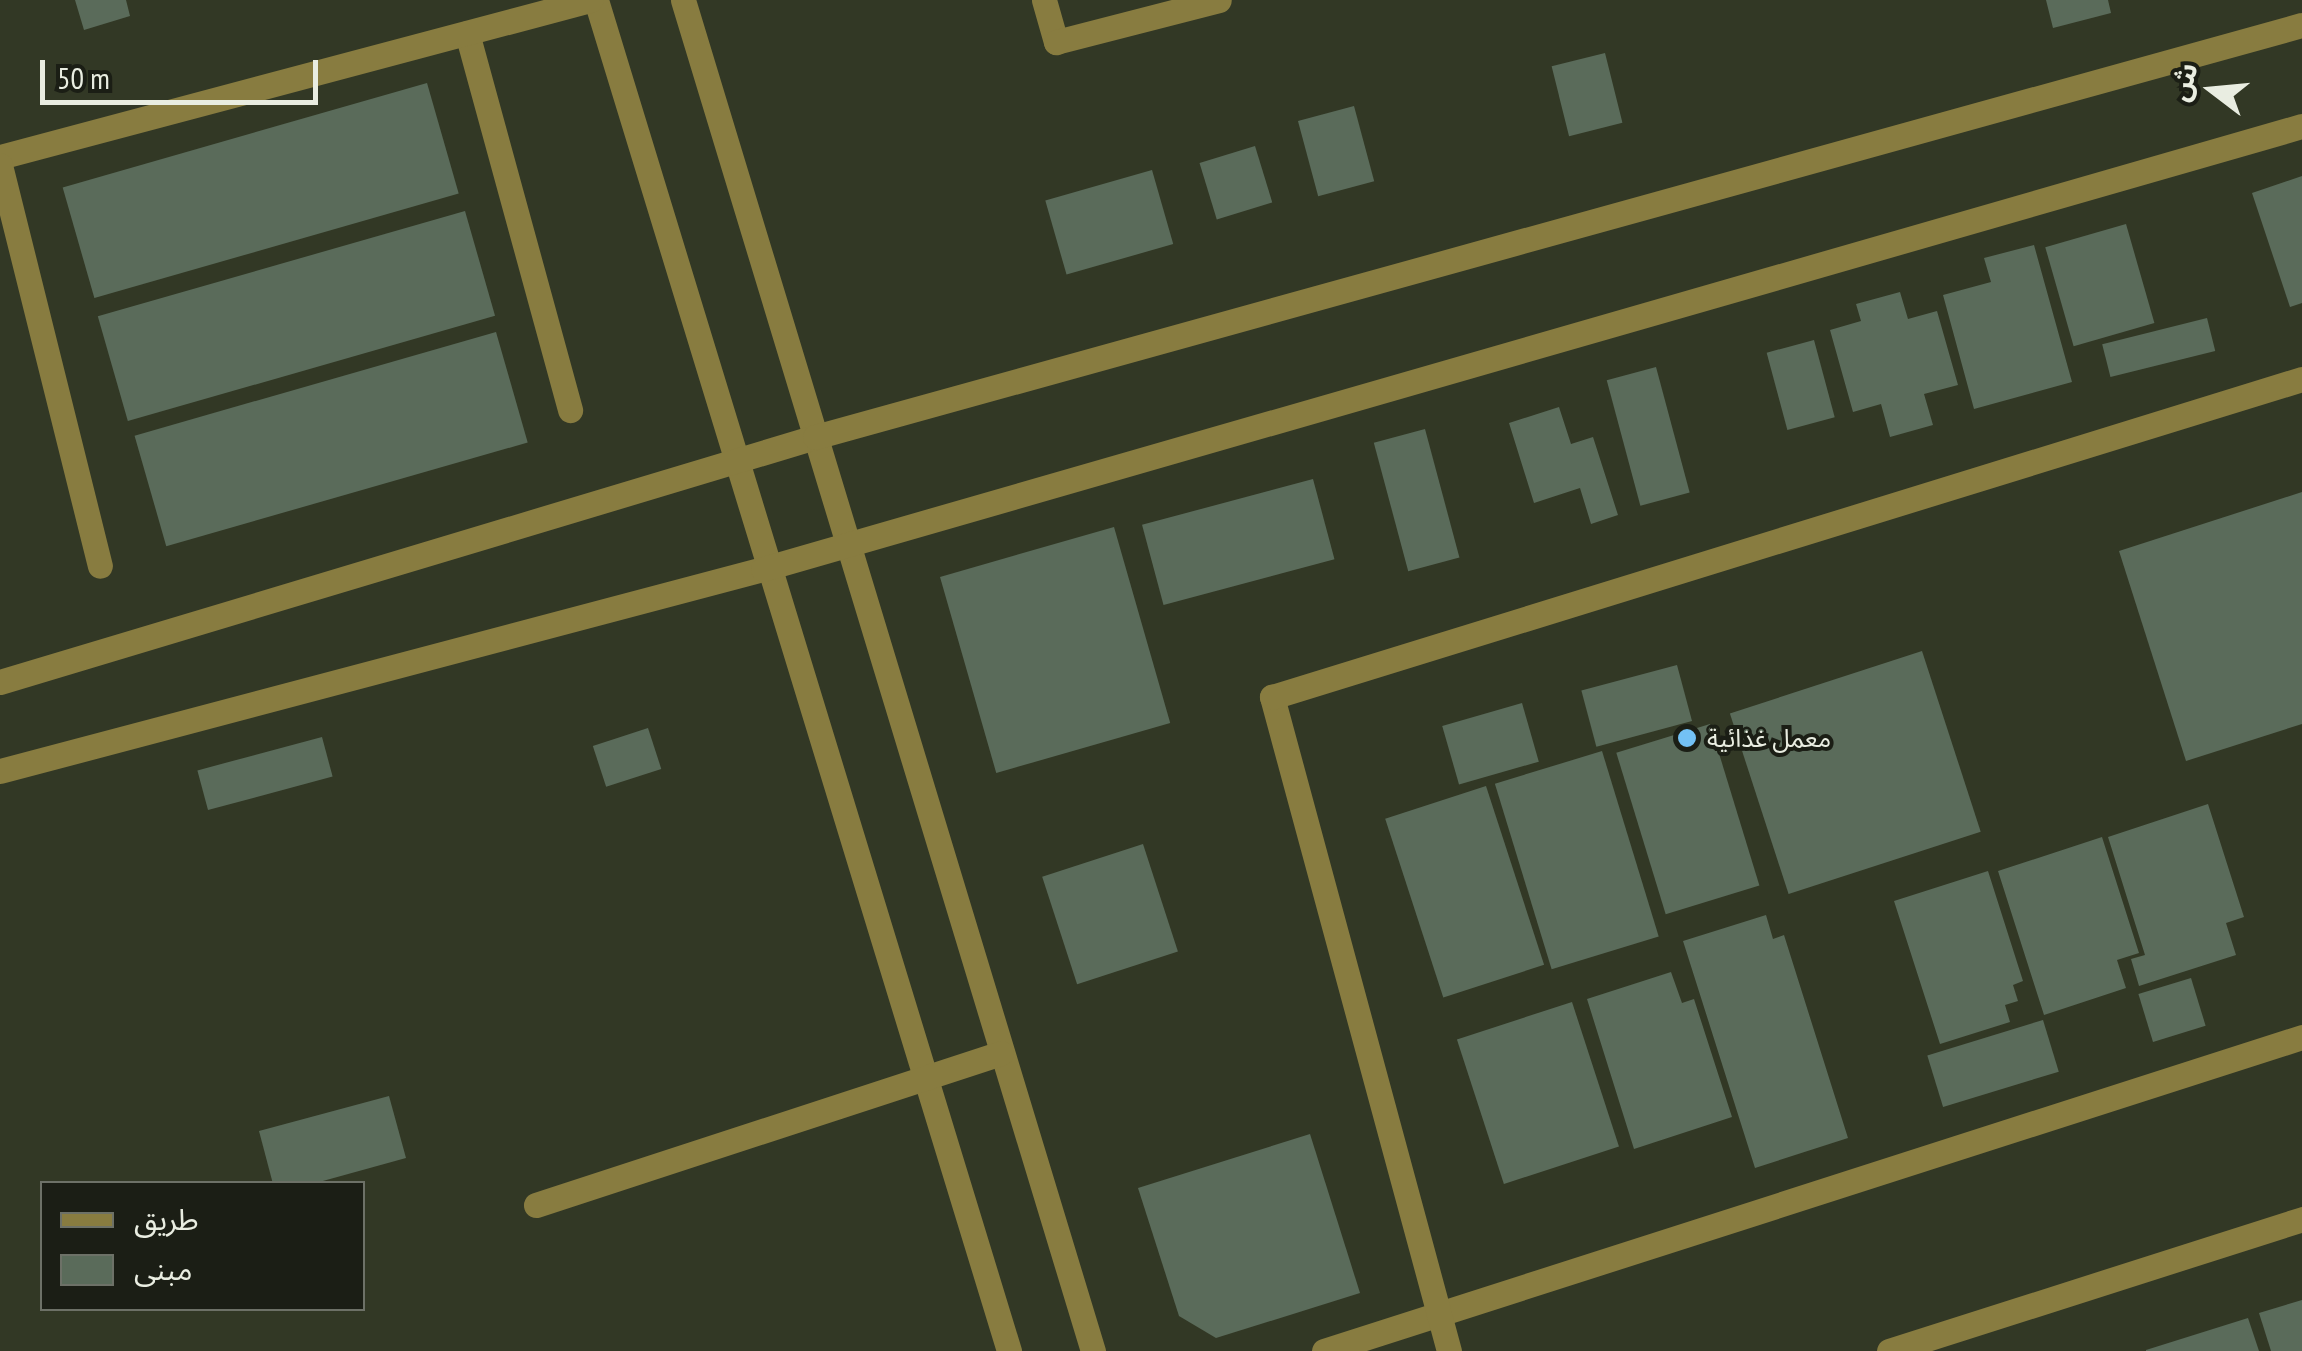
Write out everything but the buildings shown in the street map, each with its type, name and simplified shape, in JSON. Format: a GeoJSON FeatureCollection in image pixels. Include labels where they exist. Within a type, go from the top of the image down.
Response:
{"type":"FeatureCollection","features":[{"type":"Feature","properties":{"kind":"street"},"geometry":{"type":"LineString","coordinates":[[0,157],[593,0],[763,570],[1010,1351]]}},
{"type":"Feature","properties":{"kind":"street"},"geometry":{"type":"LineString","coordinates":[[683,0],[1092,1351]]}},
{"type":"Feature","properties":{"kind":"street"},"geometry":{"type":"LineString","coordinates":[[1044,0],[1056,42],[1219,0]]}},
{"type":"Feature","properties":{"kind":"street"},"geometry":{"type":"LineString","coordinates":[[0,682],[816,436],[2302,25]]}},
{"type":"Feature","properties":{"kind":"street"},"geometry":{"type":"LineString","coordinates":[[467,33],[570,410]]}},
{"type":"Feature","properties":{"kind":"street"},"geometry":{"type":"LineString","coordinates":[[0,770],[763,570],[2302,126]]}},
{"type":"Feature","properties":{"kind":"street"},"geometry":{"type":"LineString","coordinates":[[0,165],[100,566]]}},
{"type":"Feature","properties":{"kind":"street"},"geometry":{"type":"LineString","coordinates":[[1449,1351],[1272,697],[2302,380]]}},
{"type":"Feature","properties":{"kind":"street"},"geometry":{"type":"LineString","coordinates":[[1324,1351],[2302,1037]]}},
{"type":"Feature","properties":{"kind":"street"},"geometry":{"type":"LineString","coordinates":[[536,1205],[1002,1053]]}},
{"type":"Feature","properties":{"kind":"street"},"geometry":{"type":"LineString","coordinates":[[1890,1351],[2302,1219]]}},
{"type":"Feature","properties":{"kind":"place","name":"معمل غذائية"},"geometry":{"type":"Point","coordinates":[1687,738]}}]}
